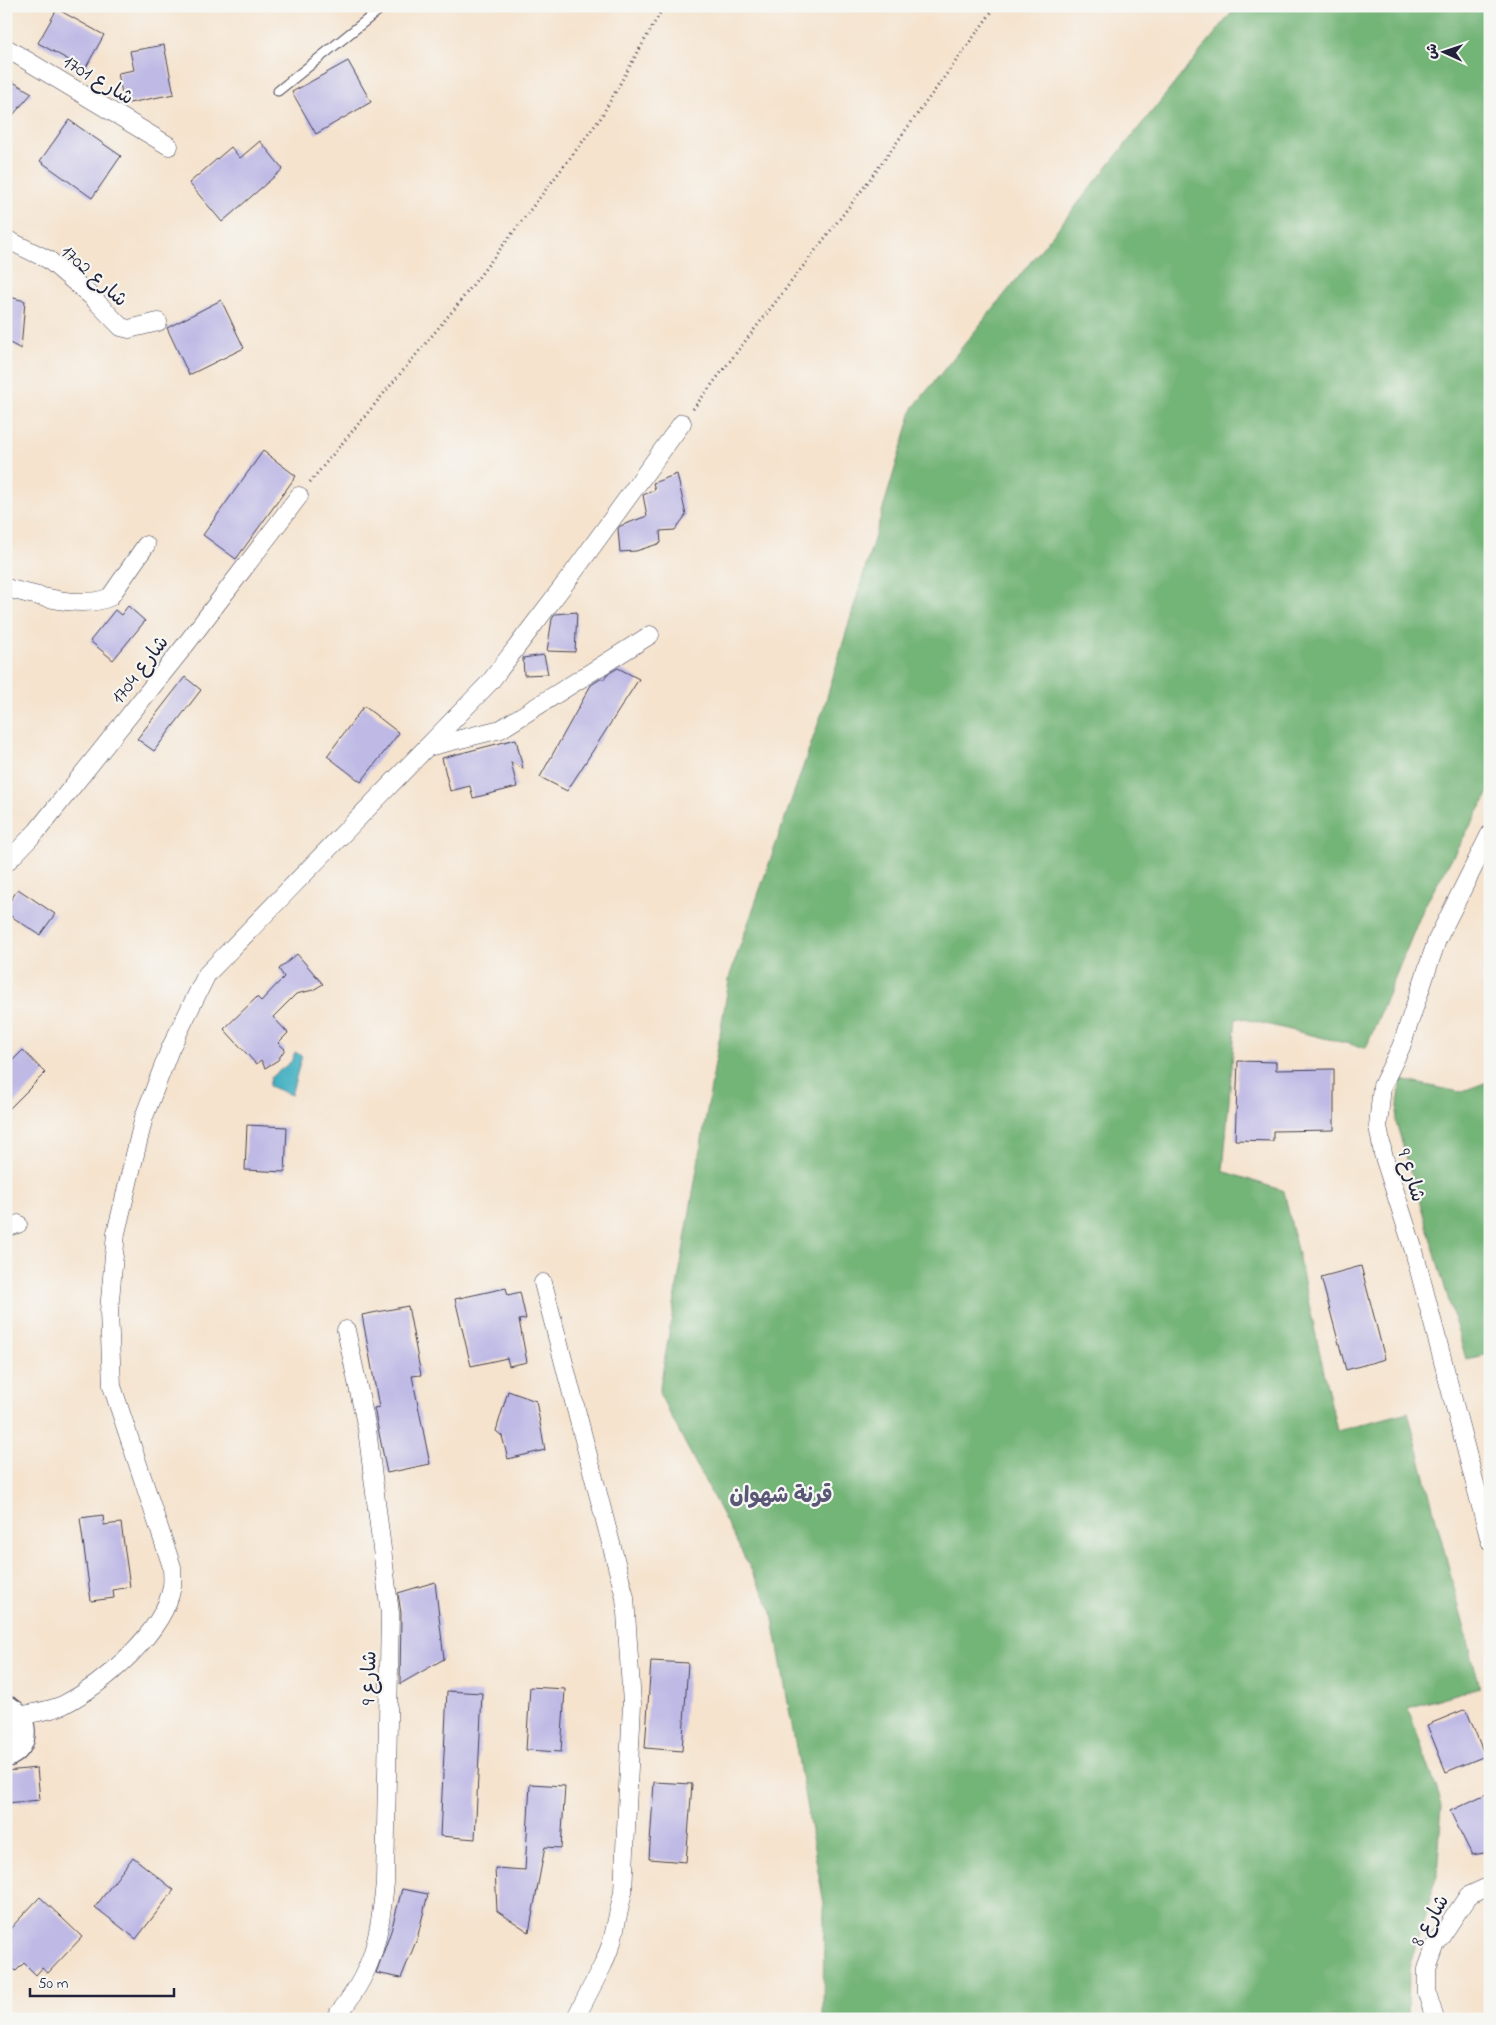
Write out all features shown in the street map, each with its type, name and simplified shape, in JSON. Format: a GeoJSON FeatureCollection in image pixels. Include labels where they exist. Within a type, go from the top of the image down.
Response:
{"type":"FeatureCollection","features":[{"type":"Feature","properties":{"kind":"street","name":"شارع 1701"},"geometry":{"type":"LineString","coordinates":[[6,48],[169,146]]}},
{"type":"Feature","properties":{"kind":"street","name":"شارع 1702"},"geometry":{"type":"LineString","coordinates":[[6,239],[50,260],[91,296],[121,327],[129,329],[158,322]]}},
{"type":"Feature","properties":{"kind":"street"},"geometry":{"type":"LineString","coordinates":[[12,1711],[61,1706],[97,1685],[125,1659],[157,1622],[172,1588],[172,1567],[112,1386],[108,1311],[116,1233],[144,1117],[170,1049],[207,974],[490,682],[570,577],[682,423]]}},
{"type":"Feature","properties":{"kind":"street","name":"شارع 1704"},"geometry":{"type":"LineString","coordinates":[[6,863],[37,831],[178,655],[299,496]]}},
{"type":"Feature","properties":{"kind":"street"},"geometry":{"type":"LineString","coordinates":[[6,588],[73,602],[101,601],[110,597],[146,545]]}},
{"type":"Feature","properties":{"kind":"street"},"geometry":{"type":"LineString","coordinates":[[427,747],[501,729],[650,635]]}},
{"type":"Feature","properties":{"kind":"street","name":"شارع 9"},"geometry":{"type":"LineString","coordinates":[[1490,834],[1437,940],[1401,1047],[1382,1086],[1378,1126],[1383,1154],[1414,1251],[1490,1541]]}},
{"type":"Feature","properties":{"kind":"street"},"geometry":{"type":"LineString","coordinates":[[543,1283],[625,1596],[632,1704],[623,1892],[612,1942],[603,1965],[575,2019]]}},
{"type":"Feature","properties":{"kind":"street","name":"شارع 9"},"geometry":{"type":"LineString","coordinates":[[334,2019],[358,1987],[369,1966],[382,1917],[385,1883],[390,1613],[367,1429],[346,1330]]}},
{"type":"Feature","properties":{"kind":"street"},"geometry":{"type":"LineString","coordinates":[[6,1757],[18,1750],[26,1736],[23,1721],[12,1711]]}},
{"type":"Feature","properties":{"kind":"street","name":"شارع 8"},"geometry":{"type":"LineString","coordinates":[[1435,2019],[1427,1993],[1427,1969],[1436,1944],[1468,1896],[1490,1886]]}},
{"type":"Feature","properties":{"kind":"lane"},"geometry":{"type":"LineString","coordinates":[[278,91],[384,6]]}},
{"type":"Feature","properties":{"kind":"path"},"geometry":{"type":"LineString","coordinates":[[299,496],[454,308],[600,119],[664,6]]}},
{"type":"Feature","properties":{"kind":"path"},"geometry":{"type":"LineString","coordinates":[[682,423],[865,186],[996,6]]}},
{"type":"Feature","properties":{"kind":"green space"},"geometry":{"type":"Polygon","coordinates":[[[1237,6],[1490,6],[1490,791],[1424,907],[1366,1048],[1236,1017],[1223,1171],[1284,1191],[1337,1431],[1408,1412],[1480,1687],[1408,1708],[1442,1805],[1437,1875],[1409,1968],[1408,2019],[823,2019],[824,1904],[771,1608],[659,1393],[730,975],[824,707],[913,408],[1237,6]]]}},
{"type":"Feature","properties":{"kind":"green space"},"geometry":{"type":"Polygon","coordinates":[[[1401,1080],[1460,1092],[1490,1081],[1490,1354],[1466,1359],[1396,1122],[1401,1080]]]}},
{"type":"Feature","properties":{"kind":"water"},"geometry":{"type":"Polygon","coordinates":[[[295,1052],[302,1056],[291,1095],[269,1086],[271,1077],[291,1062],[295,1052]]]}},
{"type":"Feature","properties":{"kind":"building"},"geometry":{"type":"Polygon","coordinates":[[[57,9],[104,35],[85,69],[38,43],[57,9]]]}},
{"type":"Feature","properties":{"kind":"building"},"geometry":{"type":"Polygon","coordinates":[[[164,45],[174,94],[124,104],[118,73],[134,70],[130,51],[164,45]]]}},
{"type":"Feature","properties":{"kind":"building"},"geometry":{"type":"Polygon","coordinates":[[[348,61],[371,102],[316,134],[292,92],[348,61]]]}},
{"type":"Feature","properties":{"kind":"building"},"geometry":{"type":"Polygon","coordinates":[[[6,78],[32,93],[6,123],[6,78]]]}},
{"type":"Feature","properties":{"kind":"building"},"geometry":{"type":"Polygon","coordinates":[[[69,120],[121,156],[92,198],[40,161],[69,120]]]}},
{"type":"Feature","properties":{"kind":"building"},"geometry":{"type":"Polygon","coordinates":[[[260,141],[283,169],[222,222],[189,183],[231,147],[240,158],[260,141]]]}},
{"type":"Feature","properties":{"kind":"building"},"geometry":{"type":"Polygon","coordinates":[[[6,296],[25,301],[21,349],[6,341],[6,296]]]}},
{"type":"Feature","properties":{"kind":"building"},"geometry":{"type":"Polygon","coordinates":[[[221,300],[244,348],[189,375],[167,328],[221,300]]]}},
{"type":"Feature","properties":{"kind":"building"},"geometry":{"type":"Polygon","coordinates":[[[263,451],[296,476],[236,559],[203,535],[263,451]]]}},
{"type":"Feature","properties":{"kind":"building"},"geometry":{"type":"Polygon","coordinates":[[[677,474],[686,515],[675,530],[660,531],[661,543],[636,551],[620,552],[618,529],[620,526],[647,516],[643,495],[655,490],[653,483],[677,474]]]}},
{"type":"Feature","properties":{"kind":"building"},"geometry":{"type":"Polygon","coordinates":[[[128,606],[145,621],[113,660],[90,641],[115,610],[121,615],[128,606]]]}},
{"type":"Feature","properties":{"kind":"building"},"geometry":{"type":"Polygon","coordinates":[[[577,612],[575,652],[547,651],[552,619],[555,614],[577,612]]]}},
{"type":"Feature","properties":{"kind":"building"},"geometry":{"type":"Polygon","coordinates":[[[544,655],[548,674],[524,675],[523,658],[544,655]]]}},
{"type":"Feature","properties":{"kind":"building"},"geometry":{"type":"Polygon","coordinates":[[[618,668],[639,679],[567,791],[540,777],[591,685],[602,678],[604,680],[606,675],[618,668]]]}},
{"type":"Feature","properties":{"kind":"building"},"geometry":{"type":"Polygon","coordinates":[[[185,677],[201,690],[154,751],[137,739],[185,677]]]}},
{"type":"Feature","properties":{"kind":"building"},"geometry":{"type":"Polygon","coordinates":[[[364,706],[399,733],[361,782],[327,756],[364,706]]]}},
{"type":"Feature","properties":{"kind":"building"},"geometry":{"type":"Polygon","coordinates":[[[516,739],[523,769],[511,762],[517,787],[473,798],[470,786],[450,791],[442,758],[516,739]]]}},
{"type":"Feature","properties":{"kind":"building"},"geometry":{"type":"Polygon","coordinates":[[[18,889],[55,914],[40,935],[6,913],[6,907],[18,889]]]}},
{"type":"Feature","properties":{"kind":"building"},"geometry":{"type":"Polygon","coordinates":[[[297,954],[323,984],[313,990],[296,994],[273,1017],[288,1033],[278,1043],[285,1049],[278,1060],[265,1068],[261,1060],[256,1064],[224,1029],[257,997],[261,1001],[284,977],[279,969],[297,954]]]}},
{"type":"Feature","properties":{"kind":"building"},"geometry":{"type":"Polygon","coordinates":[[[23,1050],[45,1073],[6,1112],[6,1067],[23,1050]]]}},
{"type":"Feature","properties":{"kind":"building"},"geometry":{"type":"Polygon","coordinates":[[[1238,1061],[1276,1062],[1276,1070],[1334,1069],[1334,1130],[1273,1131],[1273,1141],[1235,1140],[1238,1061]]]}},
{"type":"Feature","properties":{"kind":"building"},"geometry":{"type":"Polygon","coordinates":[[[247,1125],[287,1127],[285,1172],[245,1170],[247,1125]]]}},
{"type":"Feature","properties":{"kind":"building"},"geometry":{"type":"Polygon","coordinates":[[[1361,1266],[1385,1359],[1346,1370],[1321,1277],[1361,1266]]]}},
{"type":"Feature","properties":{"kind":"building"},"geometry":{"type":"Polygon","coordinates":[[[506,1288],[508,1295],[520,1292],[526,1319],[519,1320],[527,1362],[509,1366],[507,1358],[471,1366],[455,1299],[506,1288]]]}},
{"type":"Feature","properties":{"kind":"building"},"geometry":{"type":"Polygon","coordinates":[[[408,1306],[421,1375],[412,1376],[430,1464],[387,1473],[374,1408],[379,1407],[362,1315],[408,1306]]]}},
{"type":"Feature","properties":{"kind":"building"},"geometry":{"type":"Polygon","coordinates":[[[508,1391],[536,1401],[545,1450],[508,1459],[502,1436],[496,1431],[508,1391]]]}},
{"type":"Feature","properties":{"kind":"building"},"geometry":{"type":"Polygon","coordinates":[[[103,1515],[104,1525],[121,1523],[130,1587],[113,1590],[114,1598],[91,1601],[80,1518],[103,1515]]]}},
{"type":"Feature","properties":{"kind":"building"},"geometry":{"type":"Polygon","coordinates":[[[435,1582],[444,1659],[400,1684],[401,1613],[398,1593],[435,1582]]]}},
{"type":"Feature","properties":{"kind":"building"},"geometry":{"type":"Polygon","coordinates":[[[651,1661],[688,1663],[682,1751],[645,1748],[651,1661]]]}},
{"type":"Feature","properties":{"kind":"building"},"geometry":{"type":"Polygon","coordinates":[[[530,1687],[565,1689],[561,1752],[526,1750],[530,1687]]]}},
{"type":"Feature","properties":{"kind":"building"},"geometry":{"type":"Polygon","coordinates":[[[447,1691],[482,1693],[475,1839],[440,1836],[447,1691]]]}},
{"type":"Feature","properties":{"kind":"building"},"geometry":{"type":"Polygon","coordinates":[[[1466,1709],[1485,1756],[1446,1772],[1427,1725],[1466,1709]]]}},
{"type":"Feature","properties":{"kind":"building"},"geometry":{"type":"Polygon","coordinates":[[[37,1768],[40,1800],[6,1803],[6,1771],[37,1768]]]}},
{"type":"Feature","properties":{"kind":"building"},"geometry":{"type":"Polygon","coordinates":[[[654,1782],[692,1784],[686,1862],[649,1859],[654,1782]]]}},
{"type":"Feature","properties":{"kind":"building"},"geometry":{"type":"Polygon","coordinates":[[[530,1784],[565,1786],[561,1848],[545,1847],[529,1932],[497,1911],[495,1868],[525,1870],[530,1784]]]}},
{"type":"Feature","properties":{"kind":"building"},"geometry":{"type":"Polygon","coordinates":[[[1490,1792],[1490,1852],[1472,1855],[1450,1811],[1490,1792]]]}},
{"type":"Feature","properties":{"kind":"building"},"geometry":{"type":"Polygon","coordinates":[[[133,1857],[174,1890],[136,1939],[95,1907],[133,1857]]]}},
{"type":"Feature","properties":{"kind":"building"},"geometry":{"type":"Polygon","coordinates":[[[402,1889],[428,1894],[417,1939],[401,1978],[376,1973],[391,1931],[402,1889]]]}},
{"type":"Feature","properties":{"kind":"building"},"geometry":{"type":"Polygon","coordinates":[[[40,1897],[82,1937],[48,1973],[42,1968],[36,1975],[24,1963],[16,1971],[6,1962],[6,1933],[40,1897]]]}},
{"type":"Feature","properties":{"kind":"district","name":"قرنة شهوان"},"geometry":{"type":"Point","coordinates":[781,1494]}}]}
